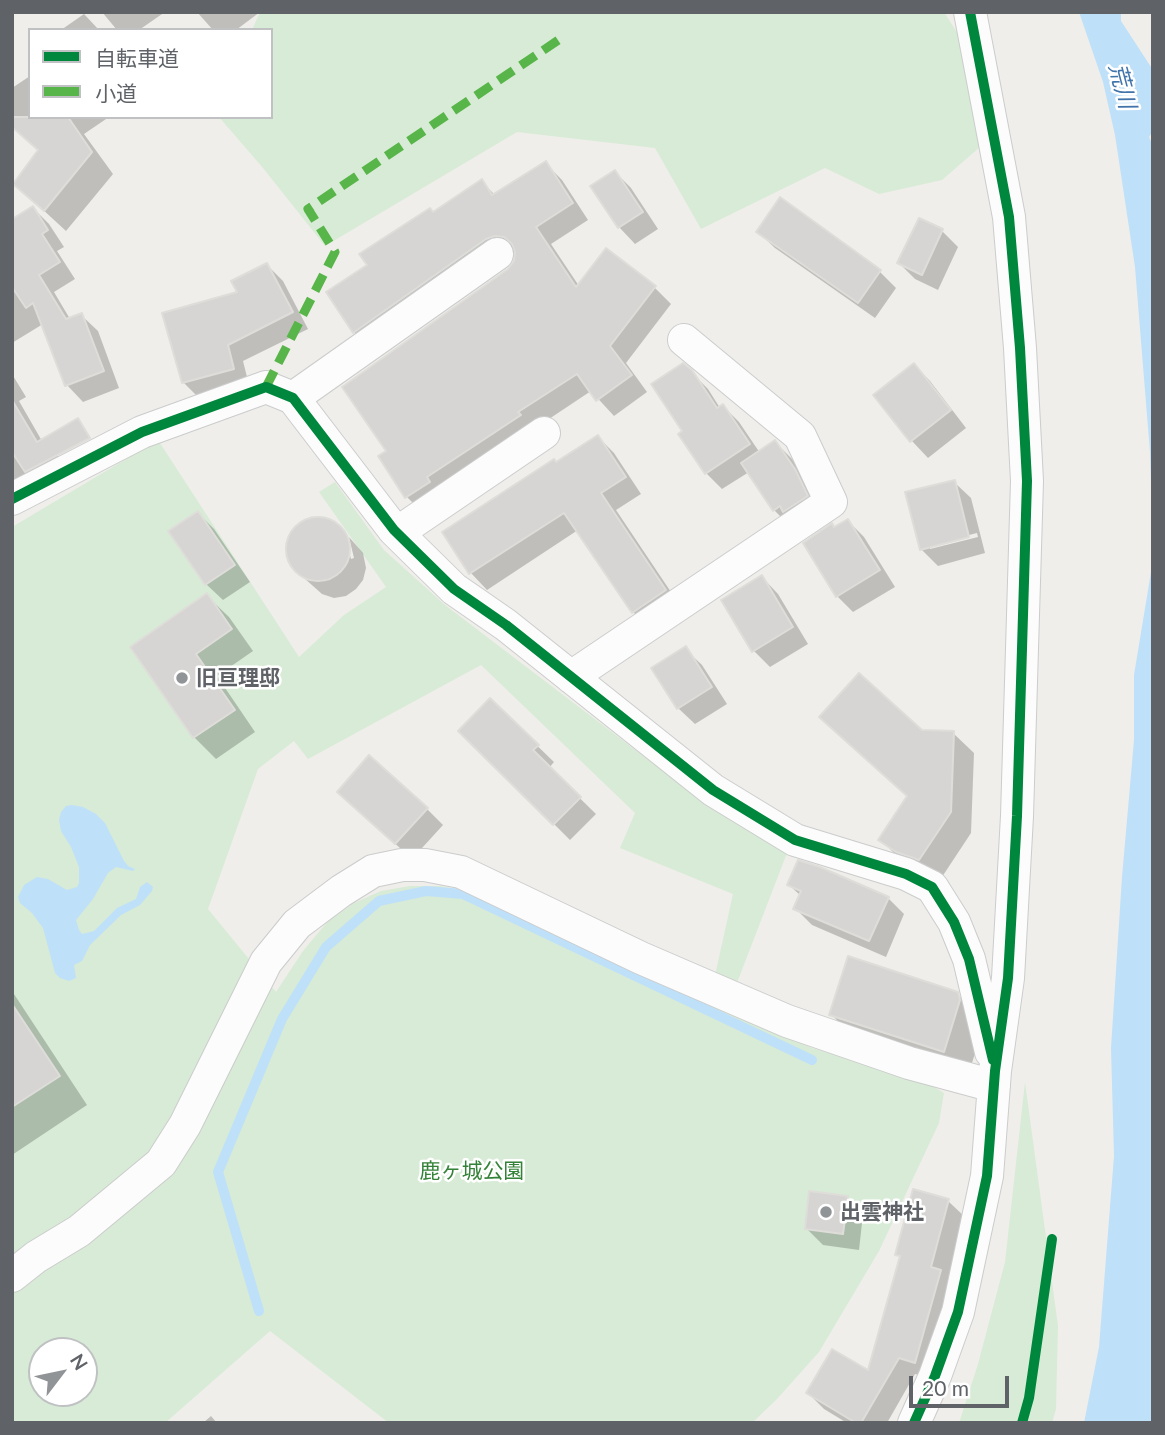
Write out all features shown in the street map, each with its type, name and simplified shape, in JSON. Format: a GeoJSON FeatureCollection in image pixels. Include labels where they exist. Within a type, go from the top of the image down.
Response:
{"type":"FeatureCollection","features":[{"type":"Feature","properties":{"kind":"street"},"geometry":{"type":"LineString","coordinates":[[900,1423],[919,1412],[958,1312],[974,1246],[987,1176],[994,1079],[1008,978],[1012,910],[1027,481],[1009,216],[970,12]]}},
{"type":"Feature","properties":{"kind":"street"},"geometry":{"type":"LineString","coordinates":[[293,398],[498,254]]}},
{"type":"Feature","properties":{"kind":"street"},"geometry":{"type":"LineString","coordinates":[[570,677],[831,502],[800,436],[684,340]]}},
{"type":"Feature","properties":{"kind":"street"},"geometry":{"type":"LineString","coordinates":[[12,499],[142,432],[266,387],[293,398],[397,533],[454,589],[506,625],[713,790],[795,840],[906,874],[932,887],[954,922],[969,959],[994,1079]]}},
{"type":"Feature","properties":{"kind":"street"},"geometry":{"type":"LineString","coordinates":[[397,533],[544,433]]}},
{"type":"Feature","properties":{"kind":"street"},"geometry":{"type":"LineString","coordinates":[[12,1276],[36,1257],[79,1231],[161,1163],[185,1125],[266,962],[297,924],[373,871],[402,865],[425,865],[461,872],[641,958],[787,1021],[909,1063],[994,1079]]}},
{"type":"Feature","properties":{"kind":"green space"},"geometry":{"type":"Polygon","coordinates":[[[260,12],[944,12],[958,34],[980,147],[942,180],[879,194],[825,168],[701,229],[655,148],[517,132],[325,246],[221,119],[273,119],[273,28],[253,28],[260,12]]]}},
{"type":"Feature","properties":{"kind":"green space","name":"鹿ヶ城公園"},"geometry":{"type":"Polygon","coordinates":[[[158,440],[299,657],[344,615],[386,587],[319,492],[335,482],[384,550],[445,605],[705,803],[787,853],[735,988],[714,980],[733,894],[620,848],[635,813],[481,665],[308,759],[294,741],[258,769],[208,909],[276,992],[303,951],[329,920],[354,903],[381,891],[410,886],[440,886],[468,891],[533,923],[812,1048],[922,1080],[944,1093],[939,1123],[879,1251],[819,1352],[752,1423],[389,1423],[270,1331],[165,1423],[12,1423],[12,527],[158,440]]]}},
{"type":"Feature","properties":{"kind":"green space"},"geometry":{"type":"Polygon","coordinates":[[[1025,1082],[1058,1326],[1056,1409],[1052,1423],[959,1423],[1005,1262],[1025,1082]]]}},
{"type":"Feature","properties":{"kind":"water","name":"荒川"},"geometry":{"type":"Polygon","coordinates":[[[1079,12],[1121,12],[1121,21],[1153,70],[1153,131],[1149,137],[1153,146],[1153,543],[1150,452],[1135,267],[1115,135],[1103,82],[1079,12]]]}},
{"type":"Feature","properties":{"kind":"water"},"geometry":{"type":"Polygon","coordinates":[[[1153,560],[1153,1423],[1084,1423],[1099,1347],[1114,1156],[1111,1048],[1134,740],[1134,675],[1153,560]]]}},
{"type":"Feature","properties":{"kind":"water"},"geometry":{"type":"Polygon","coordinates":[[[72,805],[96,814],[105,823],[124,861],[135,869],[133,871],[116,867],[108,873],[93,899],[76,920],[82,934],[94,931],[117,908],[136,899],[140,887],[147,882],[153,887],[140,905],[121,915],[90,945],[82,961],[74,965],[76,978],[69,981],[55,973],[43,928],[20,903],[18,897],[24,885],[37,877],[48,879],[67,890],[77,887],[79,867],[61,831],[59,820],[66,806],[72,805]]]}},
{"type":"Feature","properties":{"kind":"building"},"geometry":{"type":"Polygon","coordinates":[[[12,117],[69,119],[92,152],[44,211],[13,184],[38,150],[12,127],[12,117]]]}},
{"type":"Feature","properties":{"kind":"building"},"geometry":{"type":"Polygon","coordinates":[[[546,161],[573,203],[536,227],[576,287],[606,248],[656,286],[610,346],[632,375],[596,401],[577,374],[427,477],[430,482],[405,498],[378,456],[386,451],[342,387],[508,269],[514,261],[512,244],[504,237],[486,239],[353,333],[326,292],[367,265],[359,254],[430,208],[433,212],[482,179],[492,195],[546,161]]]}},
{"type":"Feature","properties":{"kind":"building"},"geometry":{"type":"Polygon","coordinates":[[[615,170],[643,212],[618,228],[590,186],[615,170]]]}},
{"type":"Feature","properties":{"kind":"building"},"geometry":{"type":"Polygon","coordinates":[[[780,197],[881,270],[858,303],[756,232],[780,197]]]}},
{"type":"Feature","properties":{"kind":"building"},"geometry":{"type":"Polygon","coordinates":[[[33,206],[48,230],[42,234],[60,262],[39,275],[66,319],[82,313],[104,371],[65,386],[33,303],[26,308],[14,290],[12,291],[12,219],[33,206]]]}},
{"type":"Feature","properties":{"kind":"building"},"geometry":{"type":"Polygon","coordinates":[[[919,218],[943,229],[922,275],[897,263],[919,218]]]}},
{"type":"Feature","properties":{"kind":"building"},"geometry":{"type":"Polygon","coordinates":[[[267,263],[293,312],[228,345],[234,369],[182,383],[162,313],[237,292],[231,281],[267,263]]]}},
{"type":"Feature","properties":{"kind":"building"},"geometry":{"type":"Polygon","coordinates":[[[683,363],[692,370],[717,408],[723,404],[750,444],[705,474],[678,434],[682,431],[651,384],[683,363]]]}},
{"type":"Feature","properties":{"kind":"building"},"geometry":{"type":"Polygon","coordinates":[[[914,363],[951,410],[910,442],[873,395],[914,363]]]}},
{"type":"Feature","properties":{"kind":"building"},"geometry":{"type":"Polygon","coordinates":[[[12,400],[37,442],[78,418],[90,438],[25,472],[12,452],[12,400]]]}},
{"type":"Feature","properties":{"kind":"building"},"geometry":{"type":"Polygon","coordinates":[[[598,435],[626,477],[601,493],[666,590],[632,613],[564,513],[469,574],[442,532],[554,459],[556,462],[598,435]]]}},
{"type":"Feature","properties":{"kind":"building"},"geometry":{"type":"Polygon","coordinates":[[[775,440],[795,469],[808,496],[783,512],[780,506],[773,511],[741,463],[775,440]]]}},
{"type":"Feature","properties":{"kind":"building"},"geometry":{"type":"Polygon","coordinates":[[[955,480],[969,537],[920,550],[905,492],[955,480]]]}},
{"type":"Feature","properties":{"kind":"building"},"geometry":{"type":"Polygon","coordinates":[[[198,511],[235,565],[205,585],[168,531],[198,511]]]}},
{"type":"Feature","properties":{"kind":"building"},"geometry":{"type":"Polygon","coordinates":[[[312,517],[324,517],[341,526],[348,537],[348,561],[341,572],[324,581],[312,581],[300,576],[291,567],[286,555],[286,543],[291,531],[300,522],[312,517]]]}},
{"type":"Feature","properties":{"kind":"building"},"geometry":{"type":"Polygon","coordinates":[[[848,519],[880,570],[836,597],[803,543],[832,523],[834,527],[848,519]]]}},
{"type":"Feature","properties":{"kind":"building"},"geometry":{"type":"Polygon","coordinates":[[[762,575],[793,627],[752,652],[721,600],[762,575]]]}},
{"type":"Feature","properties":{"kind":"building","name":"旧亘理邸"},"geometry":{"type":"Polygon","coordinates":[[[207,593],[232,629],[196,654],[235,710],[193,738],[130,647],[207,593]]]}},
{"type":"Feature","properties":{"kind":"building"},"geometry":{"type":"Polygon","coordinates":[[[686,646],[712,687],[677,709],[651,668],[686,646]]]}},
{"type":"Feature","properties":{"kind":"building"},"geometry":{"type":"Polygon","coordinates":[[[859,673],[922,730],[954,731],[951,812],[919,860],[896,852],[878,840],[907,796],[819,717],[859,673]]]}},
{"type":"Feature","properties":{"kind":"building"},"geometry":{"type":"Polygon","coordinates":[[[490,698],[539,745],[533,750],[581,797],[553,825],[458,731],[490,698]]]}},
{"type":"Feature","properties":{"kind":"building"},"geometry":{"type":"Polygon","coordinates":[[[369,755],[428,808],[395,844],[337,792],[369,755]]]}},
{"type":"Feature","properties":{"kind":"building"},"geometry":{"type":"Polygon","coordinates":[[[798,860],[889,897],[869,941],[793,909],[801,891],[787,885],[798,860]]]}},
{"type":"Feature","properties":{"kind":"building"},"geometry":{"type":"Polygon","coordinates":[[[848,956],[958,992],[960,1000],[944,1052],[829,1015],[848,956]]]}},
{"type":"Feature","properties":{"kind":"building"},"geometry":{"type":"Polygon","coordinates":[[[12,1004],[60,1076],[12,1107],[12,1004]]]}},
{"type":"Feature","properties":{"kind":"building"},"geometry":{"type":"Polygon","coordinates":[[[913,1189],[949,1199],[931,1267],[941,1270],[915,1363],[899,1358],[861,1423],[856,1423],[806,1393],[832,1349],[868,1370],[900,1256],[895,1255],[913,1189]]]}},
{"type":"Feature","properties":{"kind":"building","name":"出雲神社"},"geometry":{"type":"Polygon","coordinates":[[[809,1191],[848,1196],[843,1234],[805,1229],[809,1191]]]}},
{"type":"Feature","properties":{"kind":"waterway"},"geometry":{"type":"LineString","coordinates":[[259,1311],[218,1172],[282,1019],[326,947],[379,901],[426,891],[463,894],[812,1060]]}},
{"type":"Feature","properties":{"kind":"marked path"},"geometry":{"type":"LineString","coordinates":[[266,387],[335,252],[308,209],[560,39]]}},
{"type":"Feature","properties":{"kind":"cycle path"},"geometry":{"type":"LineString","coordinates":[[914,1423],[935,1376],[958,1312],[987,1176],[995,1071],[1008,978],[1017,816],[1027,481],[1020,348],[1009,217],[970,12]]}},
{"type":"Feature","properties":{"kind":"cycle path"},"geometry":{"type":"LineString","coordinates":[[12,499],[142,432],[266,387],[293,398],[394,530],[454,589],[506,625],[713,790],[795,840],[906,874],[932,887],[954,922],[969,959],[993,1060]]}},
{"type":"Feature","properties":{"kind":"cycle path"},"geometry":{"type":"LineString","coordinates":[[1022,1423],[1029,1398],[1052,1239]]}},
{"type":"Feature","properties":{"kind":"place","name":"旧亘理邸"},"geometry":{"type":"Point","coordinates":[182,678]}},
{"type":"Feature","properties":{"kind":"place","name":"出雲神社"},"geometry":{"type":"Point","coordinates":[826,1212]}}]}
